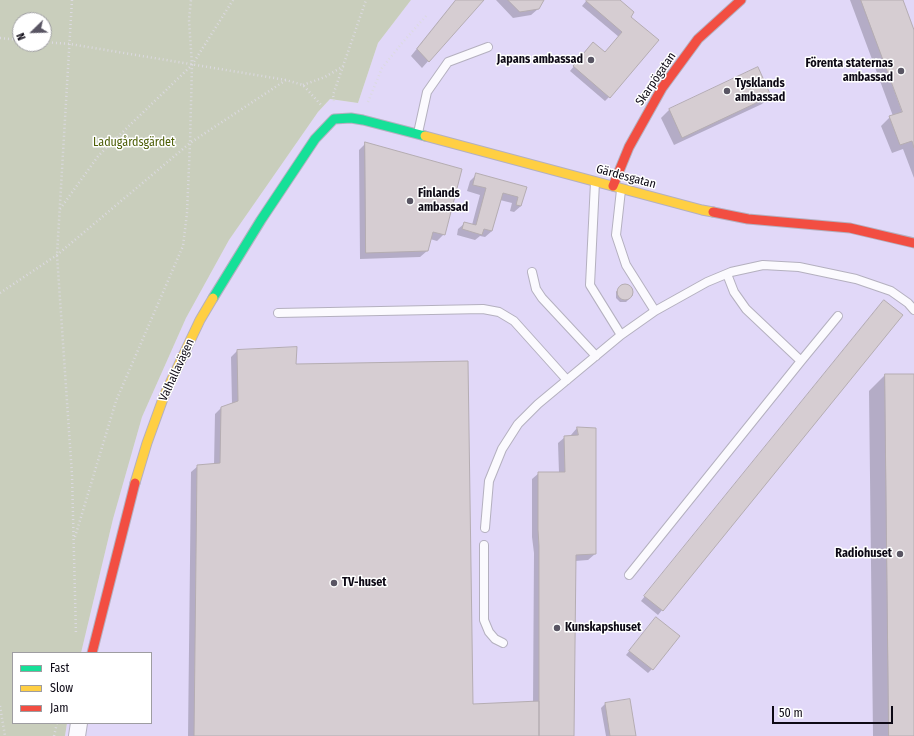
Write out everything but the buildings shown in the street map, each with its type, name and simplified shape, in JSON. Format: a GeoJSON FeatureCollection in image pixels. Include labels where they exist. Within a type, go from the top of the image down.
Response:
{"type":"FeatureCollection","features":[{"type":"Feature","properties":{"kind":"street","name":"Skarpögatan"},"geometry":{"type":"LineString","coordinates":[[617,188],[629,147],[662,88],[698,39],[741,0]]}},
{"type":"Feature","properties":{"kind":"street","name":"Gärdesgatan"},"geometry":{"type":"LineString","coordinates":[[334,119],[351,118],[363,120],[702,210],[748,219],[850,228],[914,243]]}},
{"type":"Feature","properties":{"kind":"street","name":"Valhallavägen"},"geometry":{"type":"LineString","coordinates":[[92,652],[132,491],[147,442],[164,396],[200,320],[260,220],[315,139],[334,119]]}},
{"type":"Feature","properties":{"kind":"street"},"geometry":{"type":"LineString","coordinates":[[77,736],[79,724]]}},
{"type":"Feature","properties":{"kind":"lane"},"geometry":{"type":"LineString","coordinates":[[417,134],[427,92],[448,62],[488,47]]}},
{"type":"Feature","properties":{"kind":"lane"},"geometry":{"type":"LineString","coordinates":[[595,182],[590,285],[621,335]]}},
{"type":"Feature","properties":{"kind":"lane"},"geometry":{"type":"LineString","coordinates":[[617,188],[616,235],[626,265],[655,311]]}},
{"type":"Feature","properties":{"kind":"lane"},"geometry":{"type":"LineString","coordinates":[[485,528],[489,481],[502,449],[518,424],[538,404],[621,335],[655,311],[707,282],[727,274],[763,265],[799,267],[856,280],[891,291],[908,303],[914,310]]}},
{"type":"Feature","properties":{"kind":"lane"},"geometry":{"type":"LineString","coordinates":[[532,272],[536,289],[542,298],[596,356]]}},
{"type":"Feature","properties":{"kind":"lane"},"geometry":{"type":"LineString","coordinates":[[727,274],[734,292],[746,309],[801,361]]}},
{"type":"Feature","properties":{"kind":"lane"},"geometry":{"type":"LineString","coordinates":[[278,313],[483,309],[499,312],[514,321],[567,380]]}},
{"type":"Feature","properties":{"kind":"lane"},"geometry":{"type":"LineString","coordinates":[[629,575],[838,316]]}},
{"type":"Feature","properties":{"kind":"lane"},"geometry":{"type":"LineString","coordinates":[[484,545],[484,620],[489,632],[495,639],[504,643]]}},
{"type":"Feature","properties":{"kind":"path"},"geometry":{"type":"LineString","coordinates":[[72,0],[57,254],[72,475],[75,641]]}},
{"type":"Feature","properties":{"kind":"path"},"geometry":{"type":"LineString","coordinates":[[74,541],[116,401],[183,246],[187,213],[190,143],[192,65],[189,20],[191,0]]}},
{"type":"Feature","properties":{"kind":"path"},"geometry":{"type":"LineString","coordinates":[[59,209],[99,155],[192,65],[233,0]]}},
{"type":"Feature","properties":{"kind":"path"},"geometry":{"type":"LineString","coordinates":[[334,119],[333,95],[366,0]]}},
{"type":"Feature","properties":{"kind":"path"},"geometry":{"type":"LineString","coordinates":[[363,120],[368,100],[382,68],[427,15]]}},
{"type":"Feature","properties":{"kind":"path"},"geometry":{"type":"LineString","coordinates":[[0,38],[12,39]]}},
{"type":"Feature","properties":{"kind":"path"},"geometry":{"type":"LineString","coordinates":[[52,43],[70,44],[286,80],[303,85],[334,119]]}},
{"type":"Feature","properties":{"kind":"path"},"geometry":{"type":"LineString","coordinates":[[303,85],[325,77],[344,66]]}},
{"type":"Feature","properties":{"kind":"path"},"geometry":{"type":"LineString","coordinates":[[0,293],[57,254],[190,143],[286,80]]}},
{"type":"Feature","properties":{"kind":"path"},"geometry":{"type":"LineString","coordinates":[[0,706],[5,736]]}},
{"type":"Feature","properties":{"kind":"path"},"geometry":{"type":"LineString","coordinates":[[54,736],[57,724]]}},
{"type":"Feature","properties":{"kind":"shaded area"},"geometry":{"type":"Polygon","coordinates":[[[411,0],[914,0],[914,736],[65,736],[67,724],[152,724],[152,652],[81,652],[113,519],[142,417],[186,318],[229,240],[318,112],[330,99],[358,103],[378,43],[411,0]]]}},
{"type":"Feature","properties":{"kind":"green space","name":"Ladugårdsgärdet"},"geometry":{"type":"Polygon","coordinates":[[[0,0],[411,0],[378,43],[358,103],[330,99],[318,112],[229,240],[186,318],[142,417],[113,519],[81,652],[12,652],[12,724],[67,724],[65,736],[0,736],[0,0]]]}},
{"type":"Feature","properties":{"kind":"traffic: fast"},"geometry":{"type":"LineString","coordinates":[[213,298],[261,220],[315,139],[334,119],[351,118],[363,120],[425,136]]}},
{"type":"Feature","properties":{"kind":"traffic: slow"},"geometry":{"type":"LineString","coordinates":[[425,136],[713,212]]}},
{"type":"Feature","properties":{"kind":"traffic: slow"},"geometry":{"type":"LineString","coordinates":[[135,483],[147,443],[164,396],[200,320],[213,298]]}},
{"type":"Feature","properties":{"kind":"traffic: jam"},"geometry":{"type":"LineString","coordinates":[[613,186],[629,147],[662,88],[698,39],[741,0]]}},
{"type":"Feature","properties":{"kind":"traffic: jam"},"geometry":{"type":"LineString","coordinates":[[713,212],[748,219],[850,228],[914,243]]}},
{"type":"Feature","properties":{"kind":"traffic: jam"},"geometry":{"type":"LineString","coordinates":[[92,652],[135,483]]}},
{"type":"Feature","properties":{"kind":"place","name":"Japans ambassad"},"geometry":{"type":"Point","coordinates":[591,60]}},
{"type":"Feature","properties":{"kind":"place","name":"Förenta staternas ambassad"},"geometry":{"type":"Point","coordinates":[901,71]}},
{"type":"Feature","properties":{"kind":"place","name":"Tysklands ambassad"},"geometry":{"type":"Point","coordinates":[727,91]}},
{"type":"Feature","properties":{"kind":"place","name":"Finlands ambassad"},"geometry":{"type":"Point","coordinates":[410,201]}},
{"type":"Feature","properties":{"kind":"place","name":"Radiohuset"},"geometry":{"type":"Point","coordinates":[900,554]}},
{"type":"Feature","properties":{"kind":"place","name":"TV-huset"},"geometry":{"type":"Point","coordinates":[334,583]}},
{"type":"Feature","properties":{"kind":"place","name":"Kunskapshuset"},"geometry":{"type":"Point","coordinates":[557,628]}}]}
